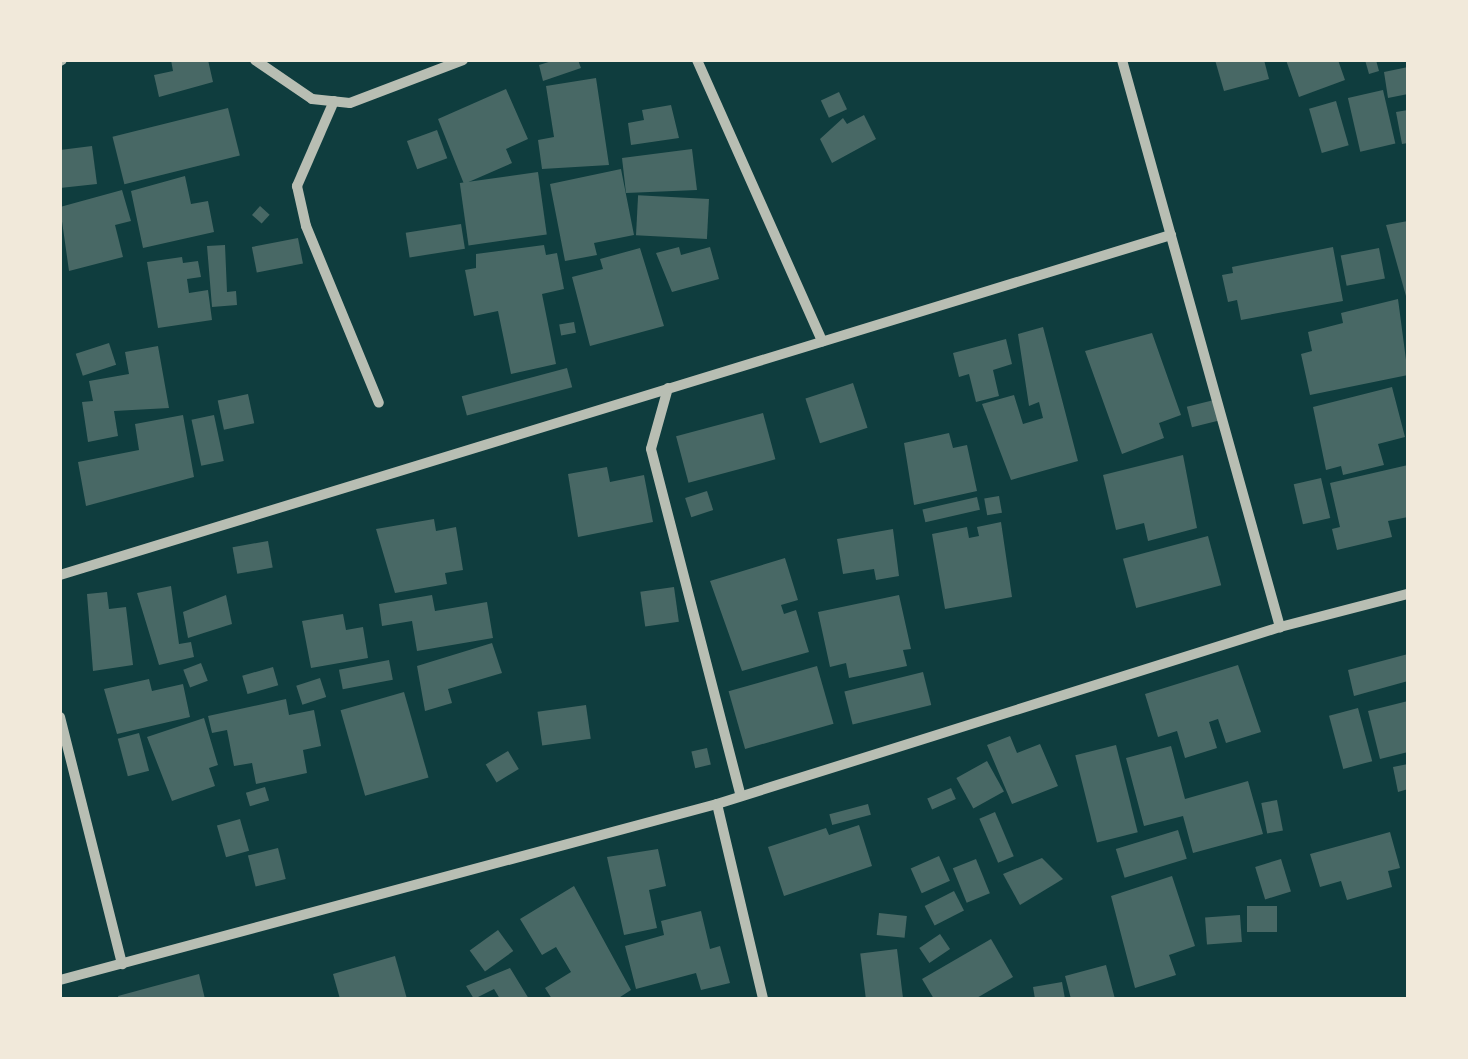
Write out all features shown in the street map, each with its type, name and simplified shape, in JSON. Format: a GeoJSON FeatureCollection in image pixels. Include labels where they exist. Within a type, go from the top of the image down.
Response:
{"type":"FeatureCollection","features":[{"type":"Feature","properties":{"kind":"street"},"geometry":{"type":"LineString","coordinates":[[255,60],[312,99],[334,102],[406,87],[464,60]]}},
{"type":"Feature","properties":{"kind":"street"},"geometry":{"type":"LineString","coordinates":[[698,60],[822,341]]}},
{"type":"Feature","properties":{"kind":"street"},"geometry":{"type":"LineString","coordinates":[[1122,60],[1280,627]]}},
{"type":"Feature","properties":{"kind":"street"},"geometry":{"type":"LineString","coordinates":[[334,102],[298,186],[306,226],[379,403]]}},
{"type":"Feature","properties":{"kind":"street"},"geometry":{"type":"LineString","coordinates":[[60,574],[1171,235]]}},
{"type":"Feature","properties":{"kind":"street"},"geometry":{"type":"LineString","coordinates":[[668,388],[651,450],[741,796]]}},
{"type":"Feature","properties":{"kind":"street"},"geometry":{"type":"LineString","coordinates":[[60,980],[717,804],[1280,627],[1408,594]]}},
{"type":"Feature","properties":{"kind":"street"},"geometry":{"type":"LineString","coordinates":[[60,717],[122,964]]}},
{"type":"Feature","properties":{"kind":"street"},"geometry":{"type":"LineString","coordinates":[[717,804],[762,999]]}},
{"type":"Feature","properties":{"kind":"building"},"geometry":{"type":"Polygon","coordinates":[[[171,60],[208,60],[213,82],[159,97],[154,75],[173,71],[171,60]]]}},
{"type":"Feature","properties":{"kind":"building"},"geometry":{"type":"Polygon","coordinates":[[[578,60],[581,68],[543,81],[539,65],[578,60]]]}},
{"type":"Feature","properties":{"kind":"building"},"geometry":{"type":"Polygon","coordinates":[[[1215,60],[1264,60],[1269,79],[1224,91],[1215,60]]]}},
{"type":"Feature","properties":{"kind":"building"},"geometry":{"type":"Polygon","coordinates":[[[1286,60],[1338,60],[1345,80],[1299,97],[1286,60]]]}},
{"type":"Feature","properties":{"kind":"building"},"geometry":{"type":"Polygon","coordinates":[[[1365,60],[1376,60],[1379,71],[1369,74],[1365,60]]]}},
{"type":"Feature","properties":{"kind":"building"},"geometry":{"type":"Polygon","coordinates":[[[1408,67],[1408,94],[1388,98],[1384,72],[1408,67]]]}},
{"type":"Feature","properties":{"kind":"building"},"geometry":{"type":"Polygon","coordinates":[[[596,78],[609,165],[542,169],[538,140],[554,137],[546,86],[596,78]]]}},
{"type":"Feature","properties":{"kind":"building"},"geometry":{"type":"Polygon","coordinates":[[[506,89],[528,139],[506,149],[512,163],[464,184],[438,119],[506,89]]]}},
{"type":"Feature","properties":{"kind":"building"},"geometry":{"type":"Polygon","coordinates":[[[1383,90],[1395,144],[1360,152],[1348,98],[1383,90]]]}},
{"type":"Feature","properties":{"kind":"building"},"geometry":{"type":"Polygon","coordinates":[[[839,92],[847,109],[829,118],[821,100],[839,92]]]}},
{"type":"Feature","properties":{"kind":"building"},"geometry":{"type":"Polygon","coordinates":[[[1336,101],[1349,145],[1322,153],[1309,109],[1336,101]]]}},
{"type":"Feature","properties":{"kind":"building"},"geometry":{"type":"Polygon","coordinates":[[[671,105],[679,138],[631,145],[628,123],[644,120],[642,110],[671,105]]]}},
{"type":"Feature","properties":{"kind":"building"},"geometry":{"type":"Polygon","coordinates":[[[228,108],[240,156],[124,184],[113,137],[228,108]]]}},
{"type":"Feature","properties":{"kind":"building"},"geometry":{"type":"Polygon","coordinates":[[[1408,110],[1408,143],[1402,144],[1396,112],[1408,110]]]}},
{"type":"Feature","properties":{"kind":"building"},"geometry":{"type":"Polygon","coordinates":[[[864,115],[876,139],[832,163],[820,139],[843,118],[847,124],[864,115]]]}},
{"type":"Feature","properties":{"kind":"building"},"geometry":{"type":"Polygon","coordinates":[[[437,130],[447,158],[417,169],[407,141],[437,130]]]}},
{"type":"Feature","properties":{"kind":"building"},"geometry":{"type":"Polygon","coordinates":[[[92,146],[97,184],[60,188],[60,150],[92,146]]]}},
{"type":"Feature","properties":{"kind":"building"},"geometry":{"type":"Polygon","coordinates":[[[692,149],[697,190],[626,193],[622,158],[692,149]]]}},
{"type":"Feature","properties":{"kind":"building"},"geometry":{"type":"Polygon","coordinates":[[[621,169],[634,235],[594,243],[597,255],[565,261],[550,184],[621,169]]]}},
{"type":"Feature","properties":{"kind":"building"},"geometry":{"type":"Polygon","coordinates":[[[538,172],[547,234],[469,245],[460,183],[538,172]]]}},
{"type":"Feature","properties":{"kind":"building"},"geometry":{"type":"Polygon","coordinates":[[[185,176],[191,204],[208,201],[214,232],[143,248],[131,191],[185,176]]]}},
{"type":"Feature","properties":{"kind":"building"},"geometry":{"type":"Polygon","coordinates":[[[122,190],[131,221],[115,225],[123,257],[69,271],[60,207],[122,190]]]}},
{"type":"Feature","properties":{"kind":"building"},"geometry":{"type":"Polygon","coordinates":[[[638,195],[709,199],[707,239],[636,235],[638,195]]]}},
{"type":"Feature","properties":{"kind":"building"},"geometry":{"type":"Polygon","coordinates":[[[260,206],[270,215],[262,224],[252,215],[260,206]]]}},
{"type":"Feature","properties":{"kind":"building"},"geometry":{"type":"Polygon","coordinates":[[[1408,221],[1408,296],[1406,296],[1386,225],[1408,221]]]}},
{"type":"Feature","properties":{"kind":"building"},"geometry":{"type":"Polygon","coordinates":[[[461,224],[465,249],[410,257],[406,233],[461,224]]]}},
{"type":"Feature","properties":{"kind":"building"},"geometry":{"type":"Polygon","coordinates":[[[298,238],[303,264],[257,272],[252,247],[298,238]]]}},
{"type":"Feature","properties":{"kind":"building"},"geometry":{"type":"Polygon","coordinates":[[[225,245],[227,292],[236,291],[237,305],[212,307],[207,246],[225,245]]]}},
{"type":"Feature","properties":{"kind":"building"},"geometry":{"type":"Polygon","coordinates":[[[544,245],[546,255],[557,253],[564,289],[542,294],[556,364],[511,374],[498,311],[474,316],[465,270],[476,268],[476,254],[544,245]]]}},
{"type":"Feature","properties":{"kind":"building"},"geometry":{"type":"Polygon","coordinates":[[[679,247],[681,255],[710,247],[719,279],[672,292],[656,253],[679,247]]]}},
{"type":"Feature","properties":{"kind":"building"},"geometry":{"type":"Polygon","coordinates":[[[1333,247],[1343,301],[1241,320],[1237,300],[1228,302],[1222,275],[1233,273],[1232,267],[1333,247]]]}},
{"type":"Feature","properties":{"kind":"building"},"geometry":{"type":"Polygon","coordinates":[[[640,248],[664,326],[590,346],[572,277],[603,269],[600,259],[640,248]]]}},
{"type":"Feature","properties":{"kind":"building"},"geometry":{"type":"Polygon","coordinates":[[[1379,248],[1385,278],[1347,286],[1341,255],[1379,248]]]}},
{"type":"Feature","properties":{"kind":"building"},"geometry":{"type":"Polygon","coordinates":[[[182,257],[183,263],[198,261],[201,277],[187,279],[189,293],[208,290],[212,320],[158,328],[147,262],[182,257]]]}},
{"type":"Feature","properties":{"kind":"building"},"geometry":{"type":"Polygon","coordinates":[[[1398,299],[1408,375],[1310,395],[1301,354],[1312,351],[1308,332],[1343,323],[1341,313],[1398,299]]]}},
{"type":"Feature","properties":{"kind":"building"},"geometry":{"type":"Polygon","coordinates":[[[574,322],[576,333],[561,335],[559,325],[574,322]]]}},
{"type":"Feature","properties":{"kind":"building"},"geometry":{"type":"Polygon","coordinates":[[[1043,327],[1078,461],[1011,480],[982,404],[1014,395],[1023,424],[1043,418],[1039,402],[1029,406],[1018,334],[1043,327]]]}},
{"type":"Feature","properties":{"kind":"building"},"geometry":{"type":"Polygon","coordinates":[[[1152,333],[1181,415],[1159,423],[1164,438],[1122,454],[1085,351],[1152,333]]]}},
{"type":"Feature","properties":{"kind":"building"},"geometry":{"type":"Polygon","coordinates":[[[1006,339],[1012,364],[993,370],[999,396],[976,402],[969,374],[959,377],[953,353],[1006,339]]]}},
{"type":"Feature","properties":{"kind":"building"},"geometry":{"type":"Polygon","coordinates":[[[109,343],[116,365],[83,376],[76,354],[109,343]]]}},
{"type":"Feature","properties":{"kind":"building"},"geometry":{"type":"Polygon","coordinates":[[[158,346],[169,408],[114,411],[118,436],[88,442],[82,402],[93,401],[89,381],[129,374],[125,352],[158,346]]]}},
{"type":"Feature","properties":{"kind":"building"},"geometry":{"type":"Polygon","coordinates":[[[567,368],[572,387],[467,416],[462,396],[567,368]]]}},
{"type":"Feature","properties":{"kind":"building"},"geometry":{"type":"Polygon","coordinates":[[[853,383],[868,428],[820,443],[805,398],[853,383]]]}},
{"type":"Feature","properties":{"kind":"building"},"geometry":{"type":"Polygon","coordinates":[[[1392,387],[1405,437],[1378,444],[1384,465],[1343,475],[1341,466],[1326,470],[1313,407],[1392,387]]]}},
{"type":"Feature","properties":{"kind":"building"},"geometry":{"type":"Polygon","coordinates":[[[248,394],[254,423],[224,430],[218,400],[248,394]]]}},
{"type":"Feature","properties":{"kind":"building"},"geometry":{"type":"Polygon","coordinates":[[[1214,400],[1219,420],[1192,427],[1187,407],[1214,400]]]}},
{"type":"Feature","properties":{"kind":"building"},"geometry":{"type":"Polygon","coordinates":[[[763,413],[775,459],[688,483],[676,436],[763,413]]]}},
{"type":"Feature","properties":{"kind":"building"},"geometry":{"type":"Polygon","coordinates":[[[183,415],[194,477],[86,506],[78,462],[139,450],[135,424],[183,415]]]}},
{"type":"Feature","properties":{"kind":"building"},"geometry":{"type":"Polygon","coordinates":[[[214,415],[224,461],[201,466],[192,420],[214,415]]]}},
{"type":"Feature","properties":{"kind":"building"},"geometry":{"type":"Polygon","coordinates":[[[949,433],[953,448],[967,445],[977,491],[914,505],[904,443],[949,433]]]}},
{"type":"Feature","properties":{"kind":"building"},"geometry":{"type":"Polygon","coordinates":[[[1183,455],[1197,528],[1148,541],[1144,523],[1116,530],[1103,475],[1183,455]]]}},
{"type":"Feature","properties":{"kind":"building"},"geometry":{"type":"Polygon","coordinates":[[[1408,465],[1408,517],[1388,521],[1392,537],[1337,550],[1332,529],[1340,527],[1330,483],[1408,465]]]}},
{"type":"Feature","properties":{"kind":"building"},"geometry":{"type":"Polygon","coordinates":[[[607,467],[610,482],[644,475],[653,522],[578,537],[568,474],[607,467]]]}},
{"type":"Feature","properties":{"kind":"building"},"geometry":{"type":"Polygon","coordinates":[[[1321,478],[1330,518],[1303,524],[1294,484],[1321,478]]]}},
{"type":"Feature","properties":{"kind":"building"},"geometry":{"type":"Polygon","coordinates":[[[707,491],[713,510],[691,517],[685,498],[707,491]]]}},
{"type":"Feature","properties":{"kind":"building"},"geometry":{"type":"Polygon","coordinates":[[[999,496],[1002,513],[987,515],[984,499],[999,496]]]}},
{"type":"Feature","properties":{"kind":"building"},"geometry":{"type":"Polygon","coordinates":[[[977,497],[980,510],[925,522],[922,510],[977,497]]]}},
{"type":"Feature","properties":{"kind":"building"},"geometry":{"type":"Polygon","coordinates":[[[434,519],[436,531],[456,527],[463,570],[445,573],[447,584],[395,593],[376,529],[434,519]]]}},
{"type":"Feature","properties":{"kind":"building"},"geometry":{"type":"Polygon","coordinates":[[[1001,522],[1012,597],[945,609],[932,534],[967,527],[969,538],[979,536],[977,527],[1001,522]]]}},
{"type":"Feature","properties":{"kind":"building"},"geometry":{"type":"Polygon","coordinates":[[[893,529],[899,576],[876,580],[874,569],[843,574],[837,539],[893,529]]]}},
{"type":"Feature","properties":{"kind":"building"},"geometry":{"type":"Polygon","coordinates":[[[1208,536],[1221,585],[1136,608],[1123,559],[1208,536]]]}},
{"type":"Feature","properties":{"kind":"building"},"geometry":{"type":"Polygon","coordinates":[[[268,541],[273,568],[237,574],[233,547],[268,541]]]}},
{"type":"Feature","properties":{"kind":"building"},"geometry":{"type":"Polygon","coordinates":[[[785,558],[798,600],[781,605],[784,614],[796,610],[809,652],[742,671],[710,581],[785,558]]]}},
{"type":"Feature","properties":{"kind":"building"},"geometry":{"type":"Polygon","coordinates":[[[171,586],[179,644],[191,642],[194,657],[159,665],[137,593],[171,586]]]}},
{"type":"Feature","properties":{"kind":"building"},"geometry":{"type":"Polygon","coordinates":[[[674,587],[679,622],[645,626],[640,592],[674,587]]]}},
{"type":"Feature","properties":{"kind":"building"},"geometry":{"type":"Polygon","coordinates":[[[107,592],[109,609],[126,607],[133,665],[93,671],[87,594],[107,592]]]}},
{"type":"Feature","properties":{"kind":"building"},"geometry":{"type":"Polygon","coordinates":[[[226,595],[232,624],[188,638],[183,612],[226,595]]]}},
{"type":"Feature","properties":{"kind":"building"},"geometry":{"type":"Polygon","coordinates":[[[432,595],[435,611],[487,602],[493,638],[417,651],[412,621],[382,626],[379,604],[432,595]]]}},
{"type":"Feature","properties":{"kind":"building"},"geometry":{"type":"Polygon","coordinates":[[[899,595],[911,649],[903,650],[907,666],[849,678],[846,663],[830,667],[818,612],[899,595]]]}},
{"type":"Feature","properties":{"kind":"building"},"geometry":{"type":"Polygon","coordinates":[[[343,614],[346,630],[363,627],[368,658],[311,668],[302,621],[343,614]]]}},
{"type":"Feature","properties":{"kind":"building"},"geometry":{"type":"Polygon","coordinates":[[[492,643],[502,673],[448,689],[452,703],[425,711],[417,666],[492,643]]]}},
{"type":"Feature","properties":{"kind":"building"},"geometry":{"type":"Polygon","coordinates":[[[1408,654],[1408,681],[1354,696],[1348,670],[1408,654]]]}},
{"type":"Feature","properties":{"kind":"building"},"geometry":{"type":"Polygon","coordinates":[[[389,660],[393,680],[343,689],[339,670],[389,660]]]}},
{"type":"Feature","properties":{"kind":"building"},"geometry":{"type":"Polygon","coordinates":[[[201,663],[208,681],[190,688],[183,670],[201,663]]]}},
{"type":"Feature","properties":{"kind":"building"},"geometry":{"type":"Polygon","coordinates":[[[1238,665],[1261,732],[1226,743],[1218,719],[1209,722],[1217,748],[1185,758],[1177,731],[1158,737],[1145,694],[1238,665]]]}},
{"type":"Feature","properties":{"kind":"building"},"geometry":{"type":"Polygon","coordinates":[[[817,666],[834,724],[745,749],[729,691],[817,666]]]}},
{"type":"Feature","properties":{"kind":"building"},"geometry":{"type":"Polygon","coordinates":[[[273,667],[278,685],[247,694],[242,676],[273,667]]]}},
{"type":"Feature","properties":{"kind":"building"},"geometry":{"type":"Polygon","coordinates":[[[923,672],[931,705],[853,725],[844,692],[923,672]]]}},
{"type":"Feature","properties":{"kind":"building"},"geometry":{"type":"Polygon","coordinates":[[[320,678],[326,697],[302,705],[296,686],[320,678]]]}},
{"type":"Feature","properties":{"kind":"building"},"geometry":{"type":"Polygon","coordinates":[[[149,679],[152,691],[183,684],[190,717],[117,734],[104,689],[149,679]]]}},
{"type":"Feature","properties":{"kind":"building"},"geometry":{"type":"Polygon","coordinates":[[[404,692],[429,778],[365,796],[341,710],[404,692]]]}},
{"type":"Feature","properties":{"kind":"building"},"geometry":{"type":"Polygon","coordinates":[[[286,699],[289,715],[314,710],[321,746],[303,750],[307,773],[256,784],[252,763],[234,766],[227,730],[212,733],[208,716],[286,699]]]}},
{"type":"Feature","properties":{"kind":"building"},"geometry":{"type":"Polygon","coordinates":[[[1408,701],[1408,752],[1380,759],[1368,711],[1408,701]]]}},
{"type":"Feature","properties":{"kind":"building"},"geometry":{"type":"Polygon","coordinates":[[[586,705],[591,739],[542,745],[537,712],[586,705]]]}},
{"type":"Feature","properties":{"kind":"building"},"geometry":{"type":"Polygon","coordinates":[[[1358,708],[1372,761],[1343,769],[1329,716],[1358,708]]]}},
{"type":"Feature","properties":{"kind":"building"},"geometry":{"type":"Polygon","coordinates":[[[204,718],[218,765],[209,768],[215,786],[172,801],[147,737],[204,718]]]}},
{"type":"Feature","properties":{"kind":"building"},"geometry":{"type":"Polygon","coordinates":[[[139,733],[149,771],[128,776],[118,739],[139,733]]]}},
{"type":"Feature","properties":{"kind":"building"},"geometry":{"type":"Polygon","coordinates":[[[1010,736],[1017,753],[1040,744],[1058,786],[1012,804],[987,745],[1010,736]]]}},
{"type":"Feature","properties":{"kind":"building"},"geometry":{"type":"Polygon","coordinates":[[[1116,745],[1138,832],[1097,842],[1075,755],[1116,745]]]}},
{"type":"Feature","properties":{"kind":"building"},"geometry":{"type":"Polygon","coordinates":[[[1171,746],[1185,799],[1248,781],[1263,834],[1193,853],[1183,816],[1144,826],[1126,758],[1171,746]]]}},
{"type":"Feature","properties":{"kind":"building"},"geometry":{"type":"Polygon","coordinates":[[[707,748],[711,765],[695,768],[691,752],[707,748]]]}},
{"type":"Feature","properties":{"kind":"building"},"geometry":{"type":"Polygon","coordinates":[[[508,751],[519,769],[497,782],[486,764],[508,751]]]}},
{"type":"Feature","properties":{"kind":"building"},"geometry":{"type":"Polygon","coordinates":[[[987,761],[1004,792],[973,809],[956,778],[987,761]]]}},
{"type":"Feature","properties":{"kind":"building"},"geometry":{"type":"Polygon","coordinates":[[[1408,764],[1408,789],[1398,792],[1393,767],[1408,764]]]}},
{"type":"Feature","properties":{"kind":"building"},"geometry":{"type":"Polygon","coordinates":[[[265,787],[269,800],[250,806],[246,793],[265,787]]]}},
{"type":"Feature","properties":{"kind":"building"},"geometry":{"type":"Polygon","coordinates":[[[951,788],[956,799],[932,810],[927,799],[951,788]]]}},
{"type":"Feature","properties":{"kind":"building"},"geometry":{"type":"Polygon","coordinates":[[[1277,800],[1283,830],[1267,833],[1261,803],[1277,800]]]}},
{"type":"Feature","properties":{"kind":"building"},"geometry":{"type":"Polygon","coordinates":[[[868,804],[871,815],[832,825],[829,814],[868,804]]]}},
{"type":"Feature","properties":{"kind":"building"},"geometry":{"type":"Polygon","coordinates":[[[995,812],[1014,856],[998,863],[979,819],[995,812]]]}},
{"type":"Feature","properties":{"kind":"building"},"geometry":{"type":"Polygon","coordinates":[[[240,819],[249,851],[226,857],[217,826],[240,819]]]}},
{"type":"Feature","properties":{"kind":"building"},"geometry":{"type":"Polygon","coordinates":[[[859,825],[872,866],[784,896],[768,847],[826,828],[829,835],[859,825]]]}},
{"type":"Feature","properties":{"kind":"building"},"geometry":{"type":"Polygon","coordinates":[[[1178,830],[1187,859],[1125,878],[1116,849],[1178,830]]]}},
{"type":"Feature","properties":{"kind":"building"},"geometry":{"type":"Polygon","coordinates":[[[1390,832],[1400,868],[1388,871],[1392,887],[1347,900],[1341,881],[1320,887],[1310,854],[1390,832]]]}},
{"type":"Feature","properties":{"kind":"building"},"geometry":{"type":"Polygon","coordinates":[[[278,848],[286,879],[256,887],[248,855],[278,848]]]}},
{"type":"Feature","properties":{"kind":"building"},"geometry":{"type":"Polygon","coordinates":[[[658,849],[666,886],[649,890],[657,928],[624,935],[607,857],[658,849]]]}},
{"type":"Feature","properties":{"kind":"building"},"geometry":{"type":"Polygon","coordinates":[[[939,856],[950,881],[922,893],[911,869],[939,856]]]}},
{"type":"Feature","properties":{"kind":"building"},"geometry":{"type":"Polygon","coordinates":[[[1042,858],[1063,879],[1020,905],[1003,874],[1042,858]]]}},
{"type":"Feature","properties":{"kind":"building"},"geometry":{"type":"Polygon","coordinates":[[[976,859],[990,893],[967,903],[953,868],[976,859]]]}},
{"type":"Feature","properties":{"kind":"building"},"geometry":{"type":"Polygon","coordinates":[[[1281,859],[1291,892],[1265,899],[1255,867],[1281,859]]]}},
{"type":"Feature","properties":{"kind":"building"},"geometry":{"type":"Polygon","coordinates":[[[1172,876],[1195,946],[1169,955],[1176,975],[1135,988],[1111,896],[1172,876]]]}},
{"type":"Feature","properties":{"kind":"building"},"geometry":{"type":"Polygon","coordinates":[[[574,886],[631,990],[617,999],[552,999],[545,988],[571,972],[556,947],[542,955],[520,919],[574,886]]]}},
{"type":"Feature","properties":{"kind":"building"},"geometry":{"type":"Polygon","coordinates":[[[954,891],[964,911],[935,926],[925,906],[954,891]]]}},
{"type":"Feature","properties":{"kind":"building"},"geometry":{"type":"Polygon","coordinates":[[[1247,906],[1277,906],[1277,932],[1247,932],[1247,906]]]}},
{"type":"Feature","properties":{"kind":"building"},"geometry":{"type":"Polygon","coordinates":[[[701,911],[710,949],[720,946],[730,983],[701,990],[696,973],[636,989],[625,946],[664,935],[661,921],[701,911]]]}},
{"type":"Feature","properties":{"kind":"building"},"geometry":{"type":"Polygon","coordinates":[[[879,913],[907,916],[905,938],[877,935],[879,913]]]}},
{"type":"Feature","properties":{"kind":"building"},"geometry":{"type":"Polygon","coordinates":[[[1240,915],[1242,942],[1207,944],[1205,917],[1240,915]]]}},
{"type":"Feature","properties":{"kind":"building"},"geometry":{"type":"Polygon","coordinates":[[[498,930],[513,951],[485,972],[470,951],[498,930]]]}},
{"type":"Feature","properties":{"kind":"building"},"geometry":{"type":"Polygon","coordinates":[[[940,934],[950,949],[929,963],[919,948],[940,934]]]}},
{"type":"Feature","properties":{"kind":"building"},"geometry":{"type":"Polygon","coordinates":[[[991,939],[1013,977],[975,999],[934,999],[922,979],[991,939]]]}},
{"type":"Feature","properties":{"kind":"building"},"geometry":{"type":"Polygon","coordinates":[[[897,949],[903,999],[866,999],[860,954],[897,949]]]}},
{"type":"Feature","properties":{"kind":"building"},"geometry":{"type":"Polygon","coordinates":[[[395,956],[407,999],[340,999],[333,974],[395,956]]]}},
{"type":"Feature","properties":{"kind":"building"},"geometry":{"type":"Polygon","coordinates":[[[1106,965],[1115,999],[1071,999],[1065,976],[1106,965]]]}},
{"type":"Feature","properties":{"kind":"building"},"geometry":{"type":"Polygon","coordinates":[[[510,968],[529,999],[500,999],[494,989],[474,999],[466,986],[510,968]]]}},
{"type":"Feature","properties":{"kind":"building"},"geometry":{"type":"Polygon","coordinates":[[[199,974],[205,999],[118,996],[199,974]]]}},
{"type":"Feature","properties":{"kind":"building"},"geometry":{"type":"Polygon","coordinates":[[[1062,982],[1065,999],[1035,999],[1033,987],[1062,982]]]}}]}
